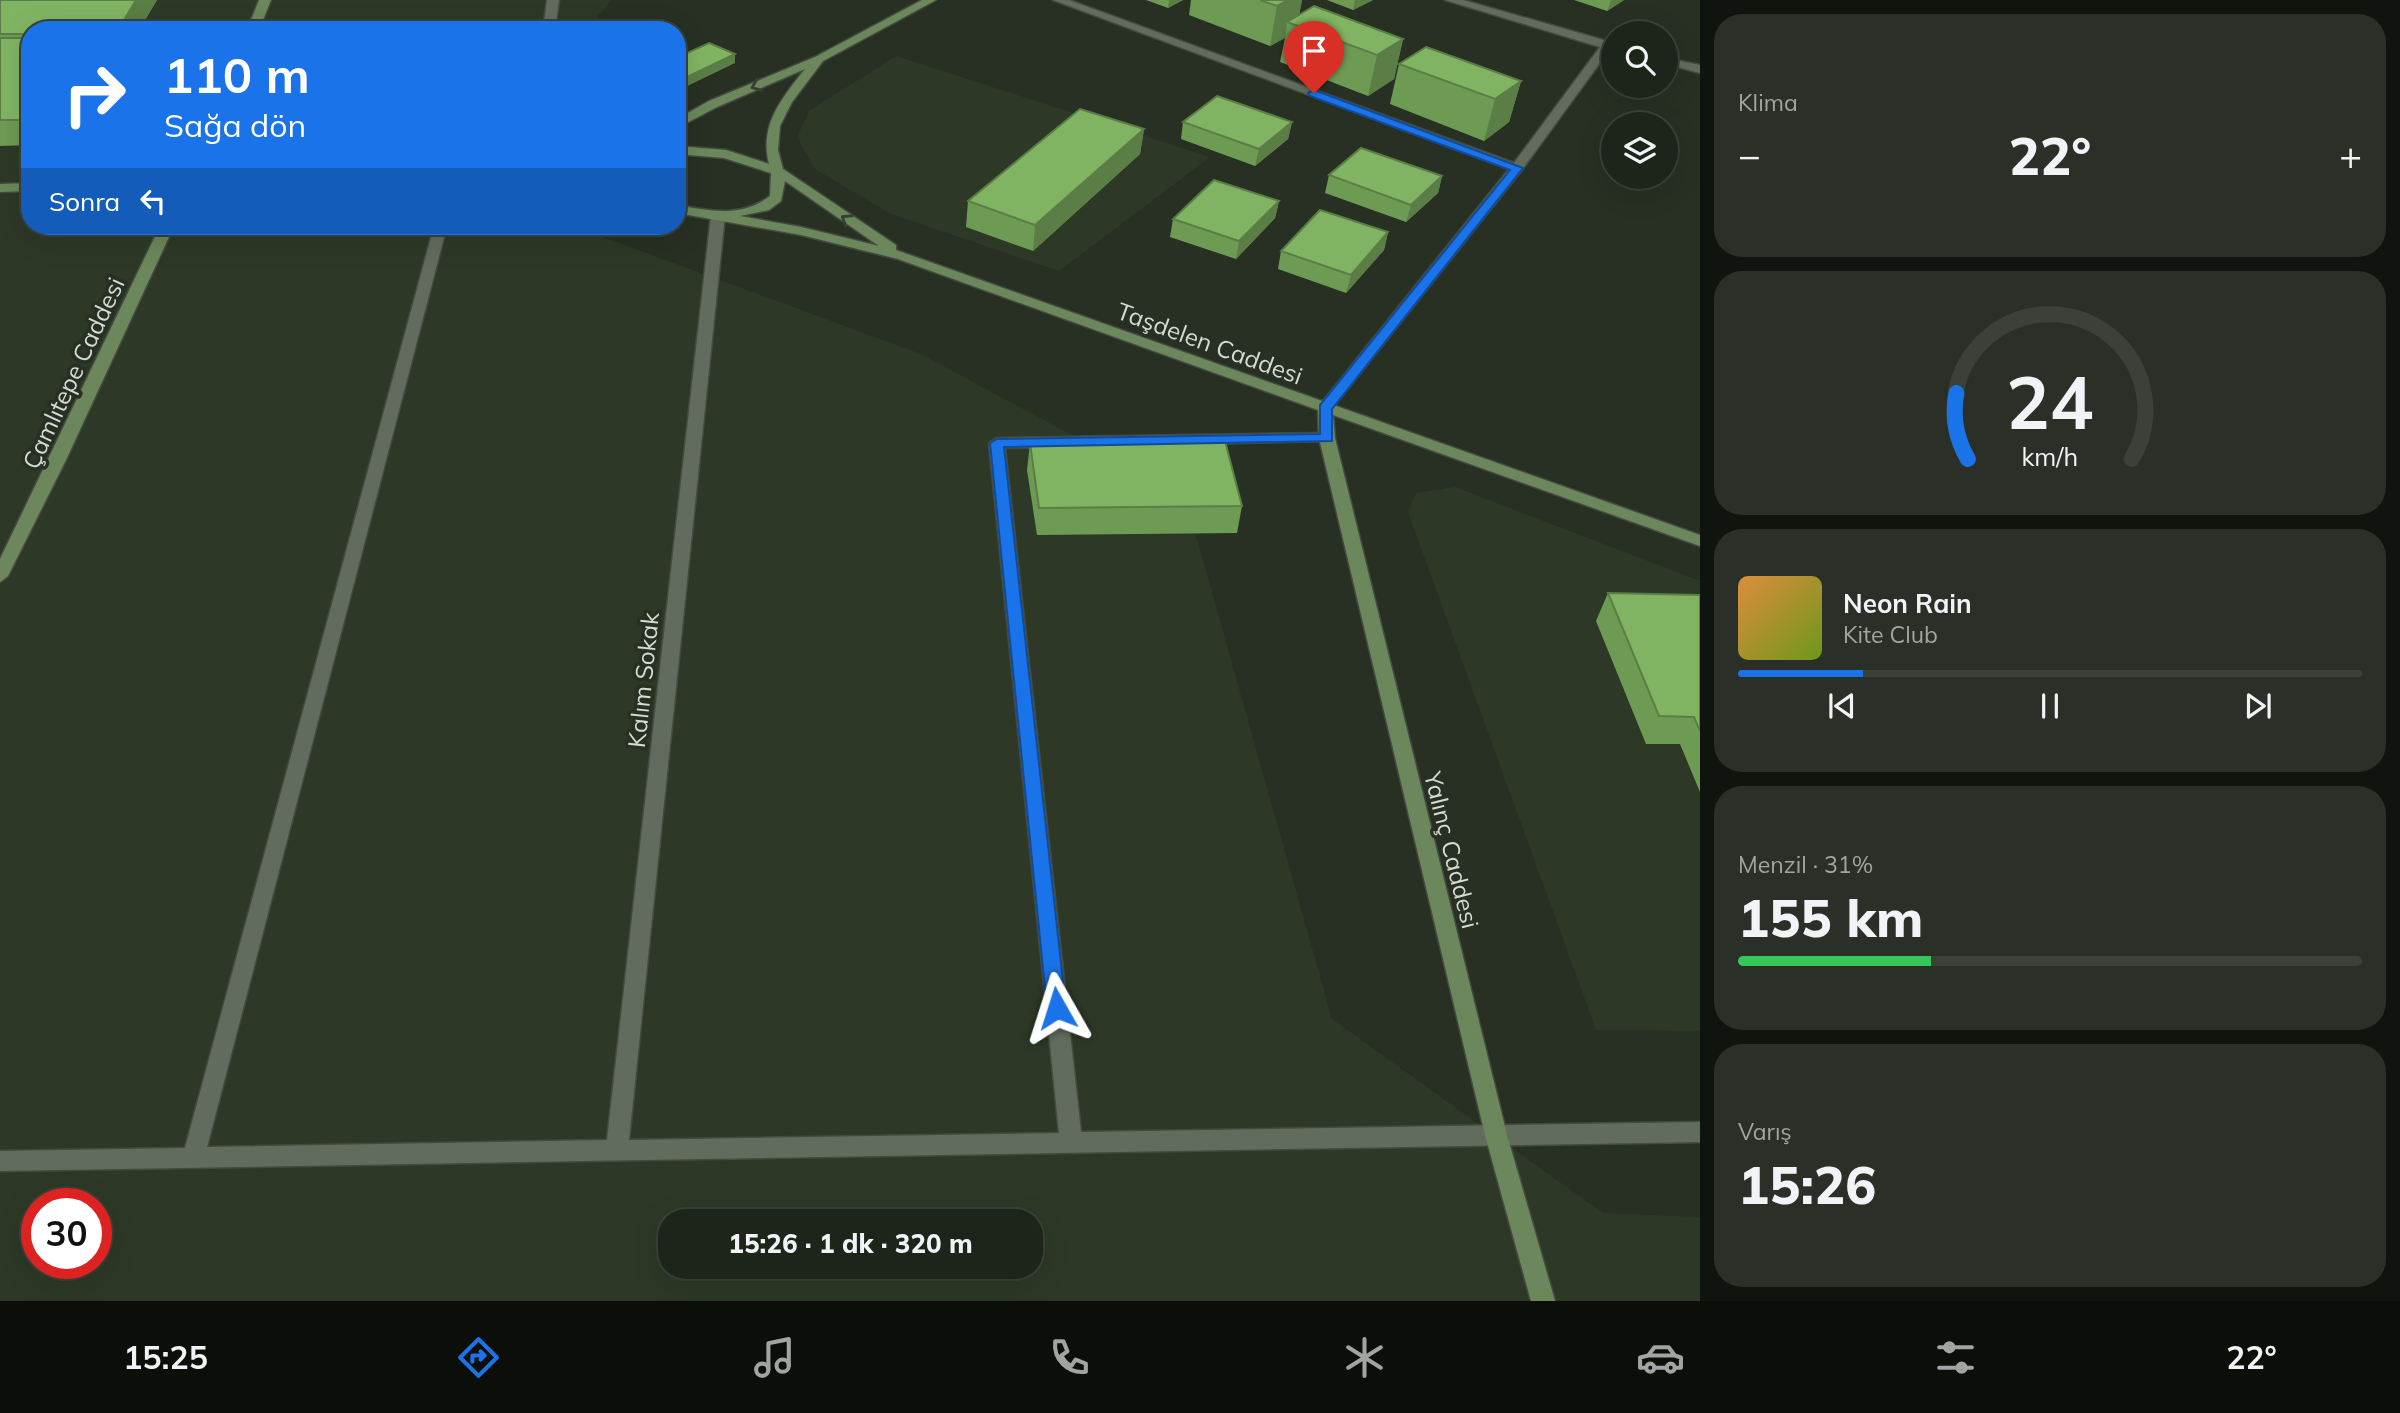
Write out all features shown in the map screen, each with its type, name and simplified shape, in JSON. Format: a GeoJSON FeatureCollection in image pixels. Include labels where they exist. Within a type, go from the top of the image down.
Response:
{"type":"FeatureCollection","features":[{"type":"Feature","properties":{"kind":"main road"},"geometry":{"type":"LineString","coordinates":[[257,21],[265,0]]}},
{"type":"Feature","properties":{"kind":"main road"},"geometry":{"type":"LineString","coordinates":[[686,119],[713,104],[819,59],[930,0]]}},
{"type":"Feature","properties":{"kind":"main road"},"geometry":{"type":"LineString","coordinates":[[718,215],[764,207],[776,198],[780,172],[771,148],[773,124],[819,59]]}},
{"type":"Feature","properties":{"kind":"main road"},"geometry":{"type":"LineString","coordinates":[[686,151],[726,154],[780,172],[903,256]]}},
{"type":"Feature","properties":{"kind":"main road"},"geometry":{"type":"LineString","coordinates":[[0,188],[21,187]]}},
{"type":"Feature","properties":{"kind":"main road"},"geometry":{"type":"LineString","coordinates":[[686,210],[801,231],[903,256]]}},
{"type":"Feature","properties":{"kind":"main road","name":"Çamlıtepe Caddesi"},"geometry":{"type":"LineString","coordinates":[[0,576],[58,460],[163,235]]}},
{"type":"Feature","properties":{"kind":"main road","name":"Taşdelen Caddesi"},"geometry":{"type":"LineString","coordinates":[[903,256],[1700,541]]}},
{"type":"Feature","properties":{"kind":"main road","name":"Yalınç Caddesi"},"geometry":{"type":"LineString","coordinates":[[1325,408],[1327,438],[1496,1135],[1543,1301]]}},
{"type":"Feature","properties":{"kind":"street"},"geometry":{"type":"LineString","coordinates":[[550,21],[553,0]]}},
{"type":"Feature","properties":{"kind":"street"},"geometry":{"type":"LineString","coordinates":[[1059,0],[1517,168]]}},
{"type":"Feature","properties":{"kind":"street"},"geometry":{"type":"LineString","coordinates":[[1451,0],[1601,43]]}},
{"type":"Feature","properties":{"kind":"street"},"geometry":{"type":"LineString","coordinates":[[1325,408],[1517,168],[1601,58]]}},
{"type":"Feature","properties":{"kind":"street"},"geometry":{"type":"LineString","coordinates":[[1678,64],[1700,69]]}},
{"type":"Feature","properties":{"kind":"street","name":"Kalım Sokak"},"geometry":{"type":"LineString","coordinates":[[617,1151],[718,215]]}},
{"type":"Feature","properties":{"kind":"street"},"geometry":{"type":"LineString","coordinates":[[193,1158],[438,235]]}},
{"type":"Feature","properties":{"kind":"street"},"geometry":{"type":"LineString","coordinates":[[1071,1143],[997,443],[1327,438]]}},
{"type":"Feature","properties":{"kind":"street"},"geometry":{"type":"LineString","coordinates":[[0,1161],[1700,1132]]}},
{"type":"Feature","properties":{"kind":"shaded area"},"geometry":{"type":"Polygon","coordinates":[[[0,0],[612,0],[594,21],[21,21],[21,235],[597,235],[921,354],[1185,496],[1332,1019],[1603,1213],[1700,1217],[1700,1301],[0,1301],[0,0]]]}},
{"type":"Feature","properties":{"kind":"shaded area"},"geometry":{"type":"Polygon","coordinates":[[[896,56],[1210,157],[1059,271],[891,214],[815,169],[797,137],[809,111],[896,56]]]}},
{"type":"Feature","properties":{"kind":"shaded area"},"geometry":{"type":"Polygon","coordinates":[[[1455,487],[1700,581],[1700,1031],[1596,1030],[1408,512],[1416,493],[1455,487]]]}},
{"type":"Feature","properties":{"kind":"building"},"geometry":{"type":"Polygon","coordinates":[[[0,0],[136,0],[123,21],[21,21],[21,34],[0,34],[0,0]]]}},
{"type":"Feature","properties":{"kind":"building"},"geometry":{"type":"Polygon","coordinates":[[[1260,0],[1288,0],[1277,6],[1260,0]]]}},
{"type":"Feature","properties":{"kind":"building"},"geometry":{"type":"Polygon","coordinates":[[[1314,6],[1403,39],[1377,55],[1287,22],[1314,6]]]}},
{"type":"Feature","properties":{"kind":"building"},"geometry":{"type":"Polygon","coordinates":[[[0,38],[21,38],[21,120],[0,120],[0,38]]]}},
{"type":"Feature","properties":{"kind":"building"},"geometry":{"type":"Polygon","coordinates":[[[709,43],[735,54],[686,78],[686,54],[709,43]]]}},
{"type":"Feature","properties":{"kind":"building"},"geometry":{"type":"Polygon","coordinates":[[[1426,47],[1521,81],[1495,99],[1399,64],[1426,47]]]}},
{"type":"Feature","properties":{"kind":"building"},"geometry":{"type":"Polygon","coordinates":[[[1217,96],[1292,122],[1259,149],[1183,122],[1217,96]]]}},
{"type":"Feature","properties":{"kind":"building"},"geometry":{"type":"Polygon","coordinates":[[[1080,109],[1144,129],[1035,225],[968,201],[1080,109]]]}},
{"type":"Feature","properties":{"kind":"building"},"geometry":{"type":"Polygon","coordinates":[[[1361,148],[1442,176],[1411,205],[1329,175],[1361,148]]]}},
{"type":"Feature","properties":{"kind":"building"},"geometry":{"type":"Polygon","coordinates":[[[1214,180],[1279,201],[1239,241],[1173,219],[1214,180]]]}},
{"type":"Feature","properties":{"kind":"building"},"geometry":{"type":"Polygon","coordinates":[[[1320,210],[1388,232],[1351,275],[1281,251],[1320,210]]]}},
{"type":"Feature","properties":{"kind":"building"},"geometry":{"type":"Polygon","coordinates":[[[1225,441],[1242,506],[1039,508],[1030,443],[1225,441]]]}},
{"type":"Feature","properties":{"kind":"building"},"geometry":{"type":"Polygon","coordinates":[[[1608,593],[1700,595],[1700,731],[1694,717],[1659,716],[1608,593]]]}},
{"type":"Feature","properties":{"kind":"route"},"geometry":{"type":"LineString","coordinates":[[1057,1008],[997,443],[1327,438],[1325,408],[1517,168],[1314,93]]}}]}
